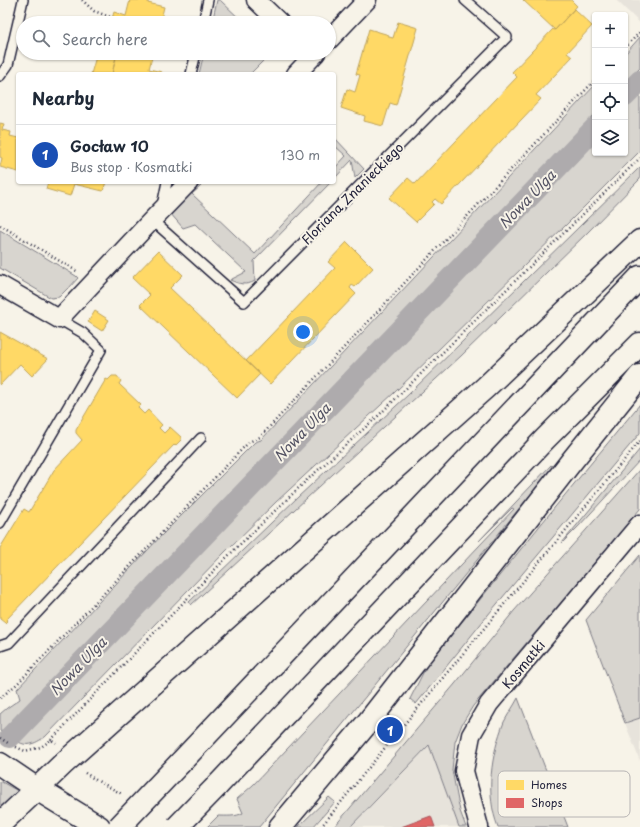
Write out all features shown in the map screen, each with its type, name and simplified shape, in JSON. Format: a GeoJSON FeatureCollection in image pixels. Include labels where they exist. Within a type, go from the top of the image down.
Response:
{"type":"FeatureCollection","features":[{"type":"Feature","properties":{"kind":"main road"},"geometry":{"type":"LineString","coordinates":[[0,824],[70,758],[486,387],[640,242]]}},
{"type":"Feature","properties":{"kind":"main road"},"geometry":{"type":"LineString","coordinates":[[119,827],[640,277]]}},
{"type":"Feature","properties":{"kind":"main road"},"geometry":{"type":"LineString","coordinates":[[177,827],[545,439],[640,344]]}},
{"type":"Feature","properties":{"kind":"main road"},"geometry":{"type":"LineString","coordinates":[[280,827],[369,721],[640,376]]}},
{"type":"Feature","properties":{"kind":"main road"},"geometry":{"type":"LineString","coordinates":[[0,764],[37,789],[99,827]]}},
{"type":"Feature","properties":{"kind":"street"},"geometry":{"type":"LineString","coordinates":[[256,0],[273,16]]}},
{"type":"Feature","properties":{"kind":"street"},"geometry":{"type":"LineString","coordinates":[[336,33],[367,0]]}},
{"type":"Feature","properties":{"kind":"street"},"geometry":{"type":"LineString","coordinates":[[298,72],[309,60]]}},
{"type":"Feature","properties":{"kind":"street"},"geometry":{"type":"LineString","coordinates":[[0,286],[59,319],[187,184]]}},
{"type":"Feature","properties":{"kind":"street","name":"Kosmatki"},"geometry":{"type":"LineString","coordinates":[[479,827],[464,771],[471,735],[489,704],[640,524]]}},
{"type":"Feature","properties":{"kind":"lane"},"geometry":{"type":"LineString","coordinates":[[19,16],[23,0]]}},
{"type":"Feature","properties":{"kind":"lane"},"geometry":{"type":"LineString","coordinates":[[204,16],[208,0]]}},
{"type":"Feature","properties":{"kind":"lane","name":"Floriana Znanieckiego"},"geometry":{"type":"LineString","coordinates":[[157,214],[244,302],[507,38],[465,0]]}},
{"type":"Feature","properties":{"kind":"lane"},"geometry":{"type":"LineString","coordinates":[[0,76],[8,65],[16,30]]}},
{"type":"Feature","properties":{"kind":"lane"},"geometry":{"type":"LineString","coordinates":[[191,72],[194,60]]}},
{"type":"Feature","properties":{"kind":"lane"},"geometry":{"type":"LineString","coordinates":[[157,214],[166,184]]}},
{"type":"Feature","properties":{"kind":"lane"},"geometry":{"type":"LineString","coordinates":[[0,523],[101,350],[83,333],[59,319]]}},
{"type":"Feature","properties":{"kind":"lane"},"geometry":{"type":"LineString","coordinates":[[0,646],[9,643],[201,438]]}},
{"type":"Feature","properties":{"kind":"path"},"geometry":{"type":"LineString","coordinates":[[82,0],[94,11],[108,16]]}},
{"type":"Feature","properties":{"kind":"path"},"geometry":{"type":"LineString","coordinates":[[628,45],[640,32]]}},
{"type":"Feature","properties":{"kind":"path"},"geometry":{"type":"LineString","coordinates":[[0,698],[17,684],[249,442],[260,437],[592,83]]}},
{"type":"Feature","properties":{"kind":"path"},"geometry":{"type":"LineString","coordinates":[[0,738],[12,746],[25,751],[41,747],[51,740],[229,555],[307,480],[378,416],[640,158]]}},
{"type":"Feature","properties":{"kind":"path"},"geometry":{"type":"LineString","coordinates":[[0,225],[84,275]]}},
{"type":"Feature","properties":{"kind":"path"},"geometry":{"type":"LineString","coordinates":[[321,827],[392,739],[640,441]]}},
{"type":"Feature","properties":{"kind":"path"},"geometry":{"type":"LineString","coordinates":[[51,740],[58,744],[81,770],[123,795]]}},
{"type":"Feature","properties":{"kind":"shaded area"},"geometry":{"type":"Polygon","coordinates":[[[217,0],[220,0],[237,16],[214,16],[217,0]]]}},
{"type":"Feature","properties":{"kind":"shaded area"},"geometry":{"type":"Polygon","coordinates":[[[616,0],[640,0],[640,23],[616,0]]]}},
{"type":"Feature","properties":{"kind":"shaded area"},"geometry":{"type":"Polygon","coordinates":[[[640,37],[640,68],[628,80],[628,51],[640,37]]]}},
{"type":"Feature","properties":{"kind":"shaded area"},"geometry":{"type":"Polygon","coordinates":[[[202,60],[264,60],[252,72],[199,72],[202,60]]]}},
{"type":"Feature","properties":{"kind":"shaded area"},"geometry":{"type":"Polygon","coordinates":[[[592,88],[592,117],[477,240],[4,734],[0,731],[0,714],[20,699],[17,689],[162,535],[255,442],[261,440],[592,88]]]}},
{"type":"Feature","properties":{"kind":"shaded area"},"geometry":{"type":"Polygon","coordinates":[[[640,92],[640,151],[394,393],[276,502],[225,552],[45,737],[30,744],[23,744],[15,740],[45,707],[215,533],[571,159],[592,139],[592,156],[628,156],[628,104],[640,92]]]}},
{"type":"Feature","properties":{"kind":"shaded area"},"geometry":{"type":"Polygon","coordinates":[[[336,139],[364,169],[355,178],[352,160],[336,177],[336,167],[346,156],[336,147],[336,139]]]}},
{"type":"Feature","properties":{"kind":"shaded area"},"geometry":{"type":"Polygon","coordinates":[[[640,167],[640,179],[461,356],[191,605],[189,602],[298,497],[409,394],[640,167]]]}},
{"type":"Feature","properties":{"kind":"shaded area"},"geometry":{"type":"Polygon","coordinates":[[[196,184],[198,184],[201,186],[192,194],[255,254],[320,184],[329,184],[254,261],[255,281],[249,284],[230,280],[246,272],[195,224],[183,228],[170,213],[196,184]]]}},
{"type":"Feature","properties":{"kind":"shaded area"},"geometry":{"type":"Polygon","coordinates":[[[0,230],[78,278],[59,297],[51,298],[0,268],[0,230]]]}},
{"type":"Feature","properties":{"kind":"shaded area"},"geometry":{"type":"Polygon","coordinates":[[[640,404],[640,433],[492,610],[416,704],[410,699],[427,665],[640,404]]]}},
{"type":"Feature","properties":{"kind":"shaded area"},"geometry":{"type":"Polygon","coordinates":[[[640,449],[640,460],[562,543],[640,449]]]}},
{"type":"Feature","properties":{"kind":"shaded area"},"geometry":{"type":"Polygon","coordinates":[[[551,465],[553,467],[259,827],[207,827],[218,816],[234,816],[243,813],[237,799],[253,785],[514,509],[512,508],[479,541],[551,465]]]}},
{"type":"Feature","properties":{"kind":"shaded area"},"geometry":{"type":"Polygon","coordinates":[[[640,469],[640,509],[473,706],[462,724],[455,742],[452,770],[460,811],[466,827],[459,827],[429,745],[350,827],[334,827],[455,684],[514,611],[640,469]]]}},
{"type":"Feature","properties":{"kind":"shaded area"},"geometry":{"type":"Polygon","coordinates":[[[640,555],[640,718],[625,723],[586,620],[640,555]]]}},
{"type":"Feature","properties":{"kind":"shaded area"},"geometry":{"type":"Polygon","coordinates":[[[518,698],[546,771],[498,771],[498,817],[564,817],[568,827],[498,827],[492,801],[491,774],[499,735],[504,722],[518,698]]]}},
{"type":"Feature","properties":{"kind":"shaded area"},"geometry":{"type":"Polygon","coordinates":[[[640,718],[640,761],[625,723],[640,718]]]}},
{"type":"Feature","properties":{"kind":"shaded area"},"geometry":{"type":"Polygon","coordinates":[[[429,745],[459,827],[350,827],[381,796],[429,745]]]}},
{"type":"Feature","properties":{"kind":"shaded area"},"geometry":{"type":"Polygon","coordinates":[[[0,781],[18,791],[0,809],[0,781]]]}},
{"type":"Feature","properties":{"kind":"shaded area"},"geometry":{"type":"Polygon","coordinates":[[[329,797],[335,802],[313,827],[298,827],[329,797]]]}},
{"type":"Feature","properties":{"kind":"building: Homes"},"geometry":{"type":"Polygon","coordinates":[[[130,0],[149,0],[148,3],[164,7],[162,16],[126,16],[130,0]]]}},
{"type":"Feature","properties":{"kind":"building: Homes"},"geometry":{"type":"Polygon","coordinates":[[[523,0],[571,0],[577,6],[555,30],[523,0]]]}},
{"type":"Feature","properties":{"kind":"building: Homes"},"geometry":{"type":"Polygon","coordinates":[[[574,9],[592,26],[567,53],[572,57],[536,95],[541,99],[441,204],[435,199],[432,202],[434,204],[416,222],[389,198],[408,178],[415,184],[517,77],[512,72],[553,29],[555,30],[574,9]]]}},
{"type":"Feature","properties":{"kind":"building: Homes"},"geometry":{"type":"Polygon","coordinates":[[[114,12],[126,16],[113,16],[114,12]]]}},
{"type":"Feature","properties":{"kind":"building: Homes"},"geometry":{"type":"Polygon","coordinates":[[[398,22],[418,28],[396,105],[390,103],[383,126],[364,121],[365,116],[341,108],[347,89],[355,92],[360,75],[356,74],[369,29],[389,35],[389,37],[393,38],[398,22]]]}},
{"type":"Feature","properties":{"kind":"building: Homes"},"geometry":{"type":"Polygon","coordinates":[[[95,60],[115,60],[112,72],[92,72],[95,60]]]}},
{"type":"Feature","properties":{"kind":"building: Homes"},"geometry":{"type":"Polygon","coordinates":[[[115,60],[151,60],[149,69],[162,72],[112,72],[115,60]]]}},
{"type":"Feature","properties":{"kind":"building: Homes"},"geometry":{"type":"Polygon","coordinates":[[[0,123],[4,124],[2,130],[11,132],[10,136],[16,138],[16,171],[0,167],[2,158],[0,157],[0,123]]]}},
{"type":"Feature","properties":{"kind":"building: Homes"},"geometry":{"type":"Polygon","coordinates":[[[47,184],[74,184],[70,196],[46,189],[47,184]]]}},
{"type":"Feature","properties":{"kind":"building: Homes"},"geometry":{"type":"Polygon","coordinates":[[[74,184],[105,184],[103,191],[74,184]]]}},
{"type":"Feature","properties":{"kind":"building: Homes"},"geometry":{"type":"Polygon","coordinates":[[[347,242],[373,268],[355,287],[352,285],[350,288],[356,294],[270,384],[246,361],[335,268],[328,262],[347,242]]]}},
{"type":"Feature","properties":{"kind":"building: Homes"},"geometry":{"type":"Polygon","coordinates":[[[158,251],[183,275],[170,288],[260,374],[237,398],[140,305],[150,295],[132,278],[158,251]]]}},
{"type":"Feature","properties":{"kind":"building: Homes"},"geometry":{"type":"Polygon","coordinates":[[[95,311],[109,320],[102,331],[88,322],[95,311]]]}},
{"type":"Feature","properties":{"kind":"building: Homes"},"geometry":{"type":"Polygon","coordinates":[[[0,332],[48,359],[32,376],[20,364],[0,385],[0,332]]]}},
{"type":"Feature","properties":{"kind":"building: Homes"},"geometry":{"type":"Polygon","coordinates":[[[112,376],[117,376],[121,381],[119,384],[141,405],[138,408],[144,414],[148,410],[162,425],[159,428],[164,433],[170,427],[181,437],[181,440],[175,446],[174,445],[6,620],[7,621],[5,623],[0,619],[0,548],[24,509],[29,512],[54,470],[82,440],[76,433],[76,430],[106,379],[108,380],[112,376]]]}},
{"type":"Feature","properties":{"kind":"building: Shops"},"geometry":{"type":"Polygon","coordinates":[[[431,816],[435,827],[401,827],[431,816]]]}},
{"type":"Feature","properties":{"kind":"waterway","name":"Nowa Ulga"},"geometry":{"type":"LineString","coordinates":[[628,93],[640,81]]}},
{"type":"Feature","properties":{"kind":"waterway","name":"Nowa Ulga"},"geometry":{"type":"LineString","coordinates":[[10,737],[592,131]]}},
{"type":"Feature","properties":{"kind":"place","name":"Gocław 10"},"geometry":{"type":"Point","coordinates":[390,730]}}]}
